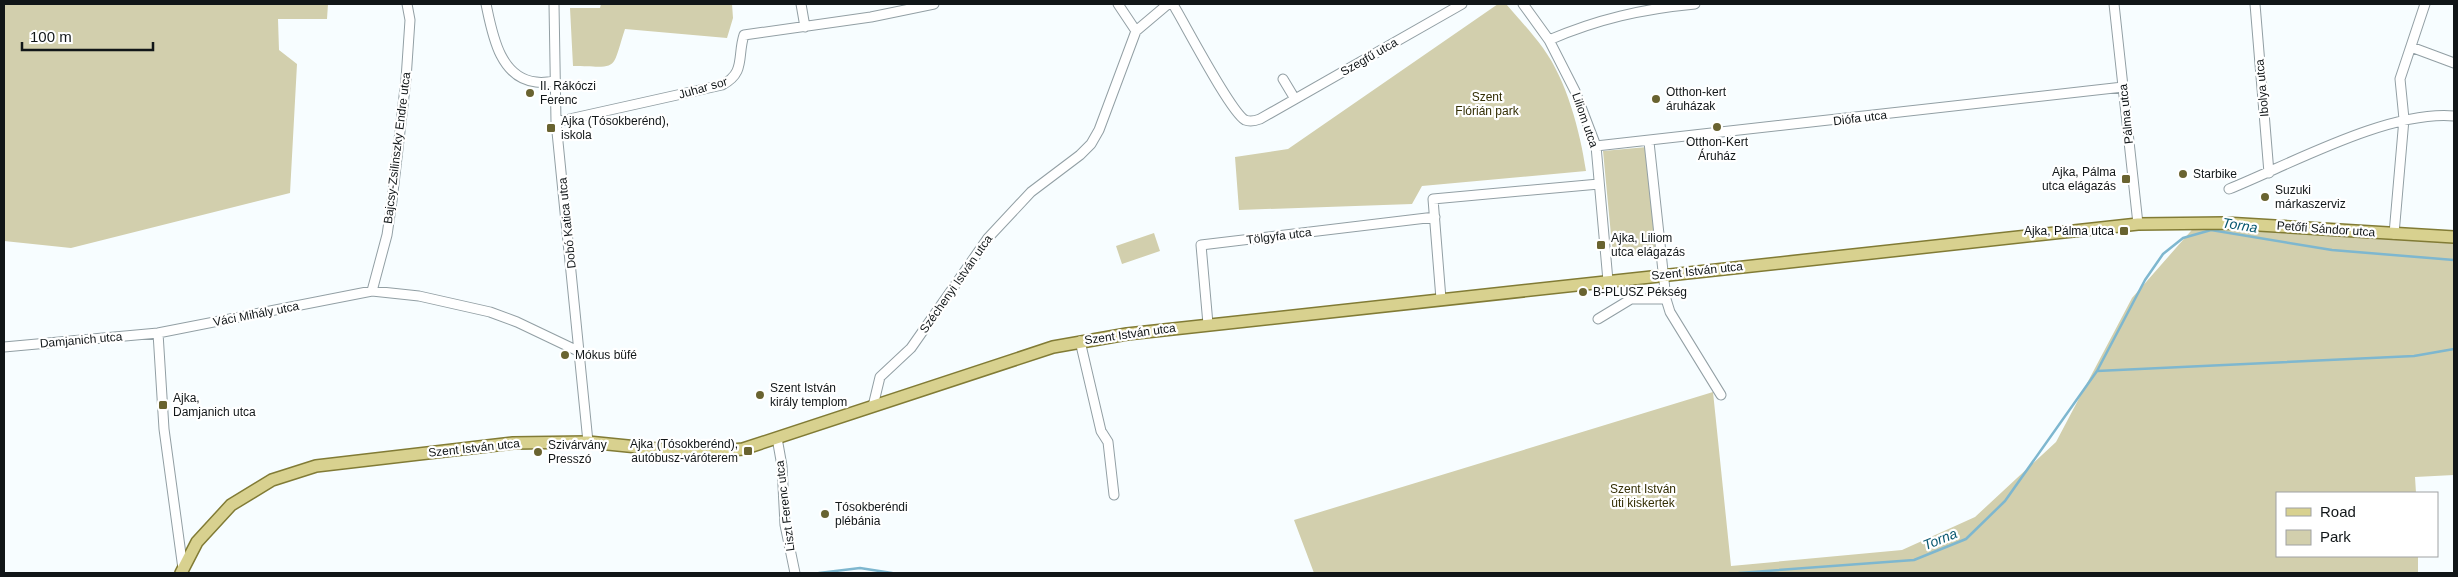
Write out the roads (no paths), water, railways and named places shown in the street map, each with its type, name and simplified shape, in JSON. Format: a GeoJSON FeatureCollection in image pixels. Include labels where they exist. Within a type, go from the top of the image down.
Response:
{"type":"FeatureCollection","features":[{"type":"Feature","properties":{"kind":"main road","name":"Petőfi Sándor utca"},"geometry":{"type":"LineString","coordinates":[[2138,224],[2225,223],[2454,237]]}},
{"type":"Feature","properties":{"kind":"main road","name":"Szent István utca"},"geometry":{"type":"LineString","coordinates":[[182,571],[197,542],[231,505],[272,480],[316,466],[477,447],[550,442],[588,442],[697,453],[743,449],[1054,346],[1080,341],[1208,324],[2138,224]]}},
{"type":"Feature","properties":{"kind":"street","name":"Bajcsy-Zsilinszky Endre utca"},"geometry":{"type":"LineString","coordinates":[[372,291],[387,235],[392,201],[406,79],[410,20],[407,4]]}},
{"type":"Feature","properties":{"kind":"street"},"geometry":{"type":"LineString","coordinates":[[486,4],[500,57],[523,78],[534,82],[556,81]]}},
{"type":"Feature","properties":{"kind":"street","name":"Dobó Katica utca"},"geometry":{"type":"LineString","coordinates":[[554,4],[556,122],[588,442]]}},
{"type":"Feature","properties":{"kind":"street"},"geometry":{"type":"LineString","coordinates":[[801,4],[805,27]]}},
{"type":"Feature","properties":{"kind":"street","name":"Juhar sor"},"geometry":{"type":"LineString","coordinates":[[556,122],[722,85],[732,80],[737,73],[744,35],[871,17],[934,4]]}},
{"type":"Feature","properties":{"kind":"street","name":"Széchenyi István utca"},"geometry":{"type":"LineString","coordinates":[[873,406],[880,378],[911,348],[988,238],[1031,192],[1080,155],[1091,144],[1099,130],[1136,32],[1170,4]]}},
{"type":"Feature","properties":{"kind":"street","name":"Szegfű utca"},"geometry":{"type":"LineString","coordinates":[[1170,4],[1227,98],[1246,120],[1260,119],[1462,4]]}},
{"type":"Feature","properties":{"kind":"street","name":"Liliom utca"},"geometry":{"type":"LineString","coordinates":[[1522,4],[1549,40],[1575,91],[1596,146],[1608,281]]}},
{"type":"Feature","properties":{"kind":"street"},"geometry":{"type":"LineString","coordinates":[[1549,40],[1604,19],[1662,5],[1695,4]]}},
{"type":"Feature","properties":{"kind":"street","name":"Pálma utca"},"geometry":{"type":"LineString","coordinates":[[2114,4],[2138,224]]}},
{"type":"Feature","properties":{"kind":"street","name":"Ibolya utca"},"geometry":{"type":"LineString","coordinates":[[2254,4],[2269,173]]}},
{"type":"Feature","properties":{"kind":"street"},"geometry":{"type":"LineString","coordinates":[[2394,234],[2404,119],[2400,79],[2425,4]]}},
{"type":"Feature","properties":{"kind":"street"},"geometry":{"type":"LineString","coordinates":[[1115,5],[1136,32]]}},
{"type":"Feature","properties":{"kind":"street"},"geometry":{"type":"LineString","coordinates":[[2411,48],[2454,63]]}},
{"type":"Feature","properties":{"kind":"street"},"geometry":{"type":"LineString","coordinates":[[1283,79],[1296,99]]}},
{"type":"Feature","properties":{"kind":"street","name":"Diófa utca"},"geometry":{"type":"LineString","coordinates":[[1596,146],[1649,142],[2123,88]]}},
{"type":"Feature","properties":{"kind":"street"},"geometry":{"type":"LineString","coordinates":[[2229,189],[2353,137],[2404,119],[2454,116]]}},
{"type":"Feature","properties":{"kind":"street"},"geometry":{"type":"LineString","coordinates":[[1649,142],[1666,299],[1670,312],[1720,395]]}},
{"type":"Feature","properties":{"kind":"street"},"geometry":{"type":"LineString","coordinates":[[1440,299],[1433,199],[1599,184]]}},
{"type":"Feature","properties":{"kind":"street","name":"Tölgyfa utca"},"geometry":{"type":"LineString","coordinates":[[1208,324],[1201,245],[1435,217]]}},
{"type":"Feature","properties":{"kind":"street","name":"Váci Mihály utca"},"geometry":{"type":"LineString","coordinates":[[158,333],[372,291],[419,296],[490,312],[517,322],[580,352]]}},
{"type":"Feature","properties":{"kind":"street"},"geometry":{"type":"LineString","coordinates":[[1598,319],[1631,299],[1666,299]]}},
{"type":"Feature","properties":{"kind":"street"},"geometry":{"type":"LineString","coordinates":[[158,333],[164,429],[182,571]]}},
{"type":"Feature","properties":{"kind":"street","name":"Damjanich utca"},"geometry":{"type":"LineString","coordinates":[[4,347],[158,333]]}},
{"type":"Feature","properties":{"kind":"street"},"geometry":{"type":"LineString","coordinates":[[1080,341],[1101,431],[1108,442],[1114,495]]}},
{"type":"Feature","properties":{"kind":"street","name":"Liszt Ferenc utca"},"geometry":{"type":"LineString","coordinates":[[776,438],[782,466],[785,525],[795,573]]}},
{"type":"Feature","properties":{"kind":"waterway","name":"Torna"},"geometry":{"type":"LineString","coordinates":[[1739,573],[1914,560],[1966,539],[2005,501],[2097,371],[2145,280],[2163,254],[2183,238],[2211,230],[2332,250],[2454,260]]}},
{"type":"Feature","properties":{"kind":"waterway","name":"Torna"},"geometry":{"type":"LineString","coordinates":[[2097,371],[2414,356],[2454,349]]}},
{"type":"Feature","properties":{"kind":"waterway","name":"Torna"},"geometry":{"type":"LineString","coordinates":[[819,573],[860,568],[892,573]]}},
{"type":"Feature","properties":{"kind":"place","name":"II. Rákóczi Ferenc"},"geometry":{"type":"Point","coordinates":[530,93]}},
{"type":"Feature","properties":{"kind":"place","name":"Otthon-kert áruházak"},"geometry":{"type":"Point","coordinates":[1656,99]}},
{"type":"Feature","properties":{"kind":"place","name":"Otthon-Kert Áruház"},"geometry":{"type":"Point","coordinates":[1717,127]}},
{"type":"Feature","properties":{"kind":"place","name":"Ajka (Tósokberénd), iskola"},"geometry":{"type":"Point","coordinates":[551,128]}},
{"type":"Feature","properties":{"kind":"place","name":"Starbike"},"geometry":{"type":"Point","coordinates":[2183,174]}},
{"type":"Feature","properties":{"kind":"place","name":"Ajka, Pálma utca elágazás"},"geometry":{"type":"Point","coordinates":[2126,179]}},
{"type":"Feature","properties":{"kind":"place","name":"Suzuki márkaszerviz"},"geometry":{"type":"Point","coordinates":[2265,197]}},
{"type":"Feature","properties":{"kind":"place","name":"Ajka, Pálma utca"},"geometry":{"type":"Point","coordinates":[2124,231]}},
{"type":"Feature","properties":{"kind":"place","name":"Ajka, Liliom utca elágazás"},"geometry":{"type":"Point","coordinates":[1601,245]}},
{"type":"Feature","properties":{"kind":"place","name":"B-PLUSZ Pékség"},"geometry":{"type":"Point","coordinates":[1583,292]}},
{"type":"Feature","properties":{"kind":"place","name":"Mókus büfé"},"geometry":{"type":"Point","coordinates":[565,355]}},
{"type":"Feature","properties":{"kind":"place","name":"Szent István király templom"},"geometry":{"type":"Point","coordinates":[760,395]}},
{"type":"Feature","properties":{"kind":"place","name":"Ajka, Damjanich utca"},"geometry":{"type":"Point","coordinates":[163,405]}},
{"type":"Feature","properties":{"kind":"place","name":"Ajka (Tósokberénd), autóbusz-váróterem"},"geometry":{"type":"Point","coordinates":[748,451]}},
{"type":"Feature","properties":{"kind":"place","name":"Szivárvány Presszó"},"geometry":{"type":"Point","coordinates":[538,452]}},
{"type":"Feature","properties":{"kind":"place","name":"Tósokberéndi plébánia"},"geometry":{"type":"Point","coordinates":[825,514]}},
{"type":"Feature","properties":{"kind":"park label","name":"Szent Flórián park"},"geometry":{"type":"Point","coordinates":[1487,104]}},
{"type":"Feature","properties":{"kind":"park label","name":"Szent István úti kiskertek"},"geometry":{"type":"Point","coordinates":[1643,496]}}]}
